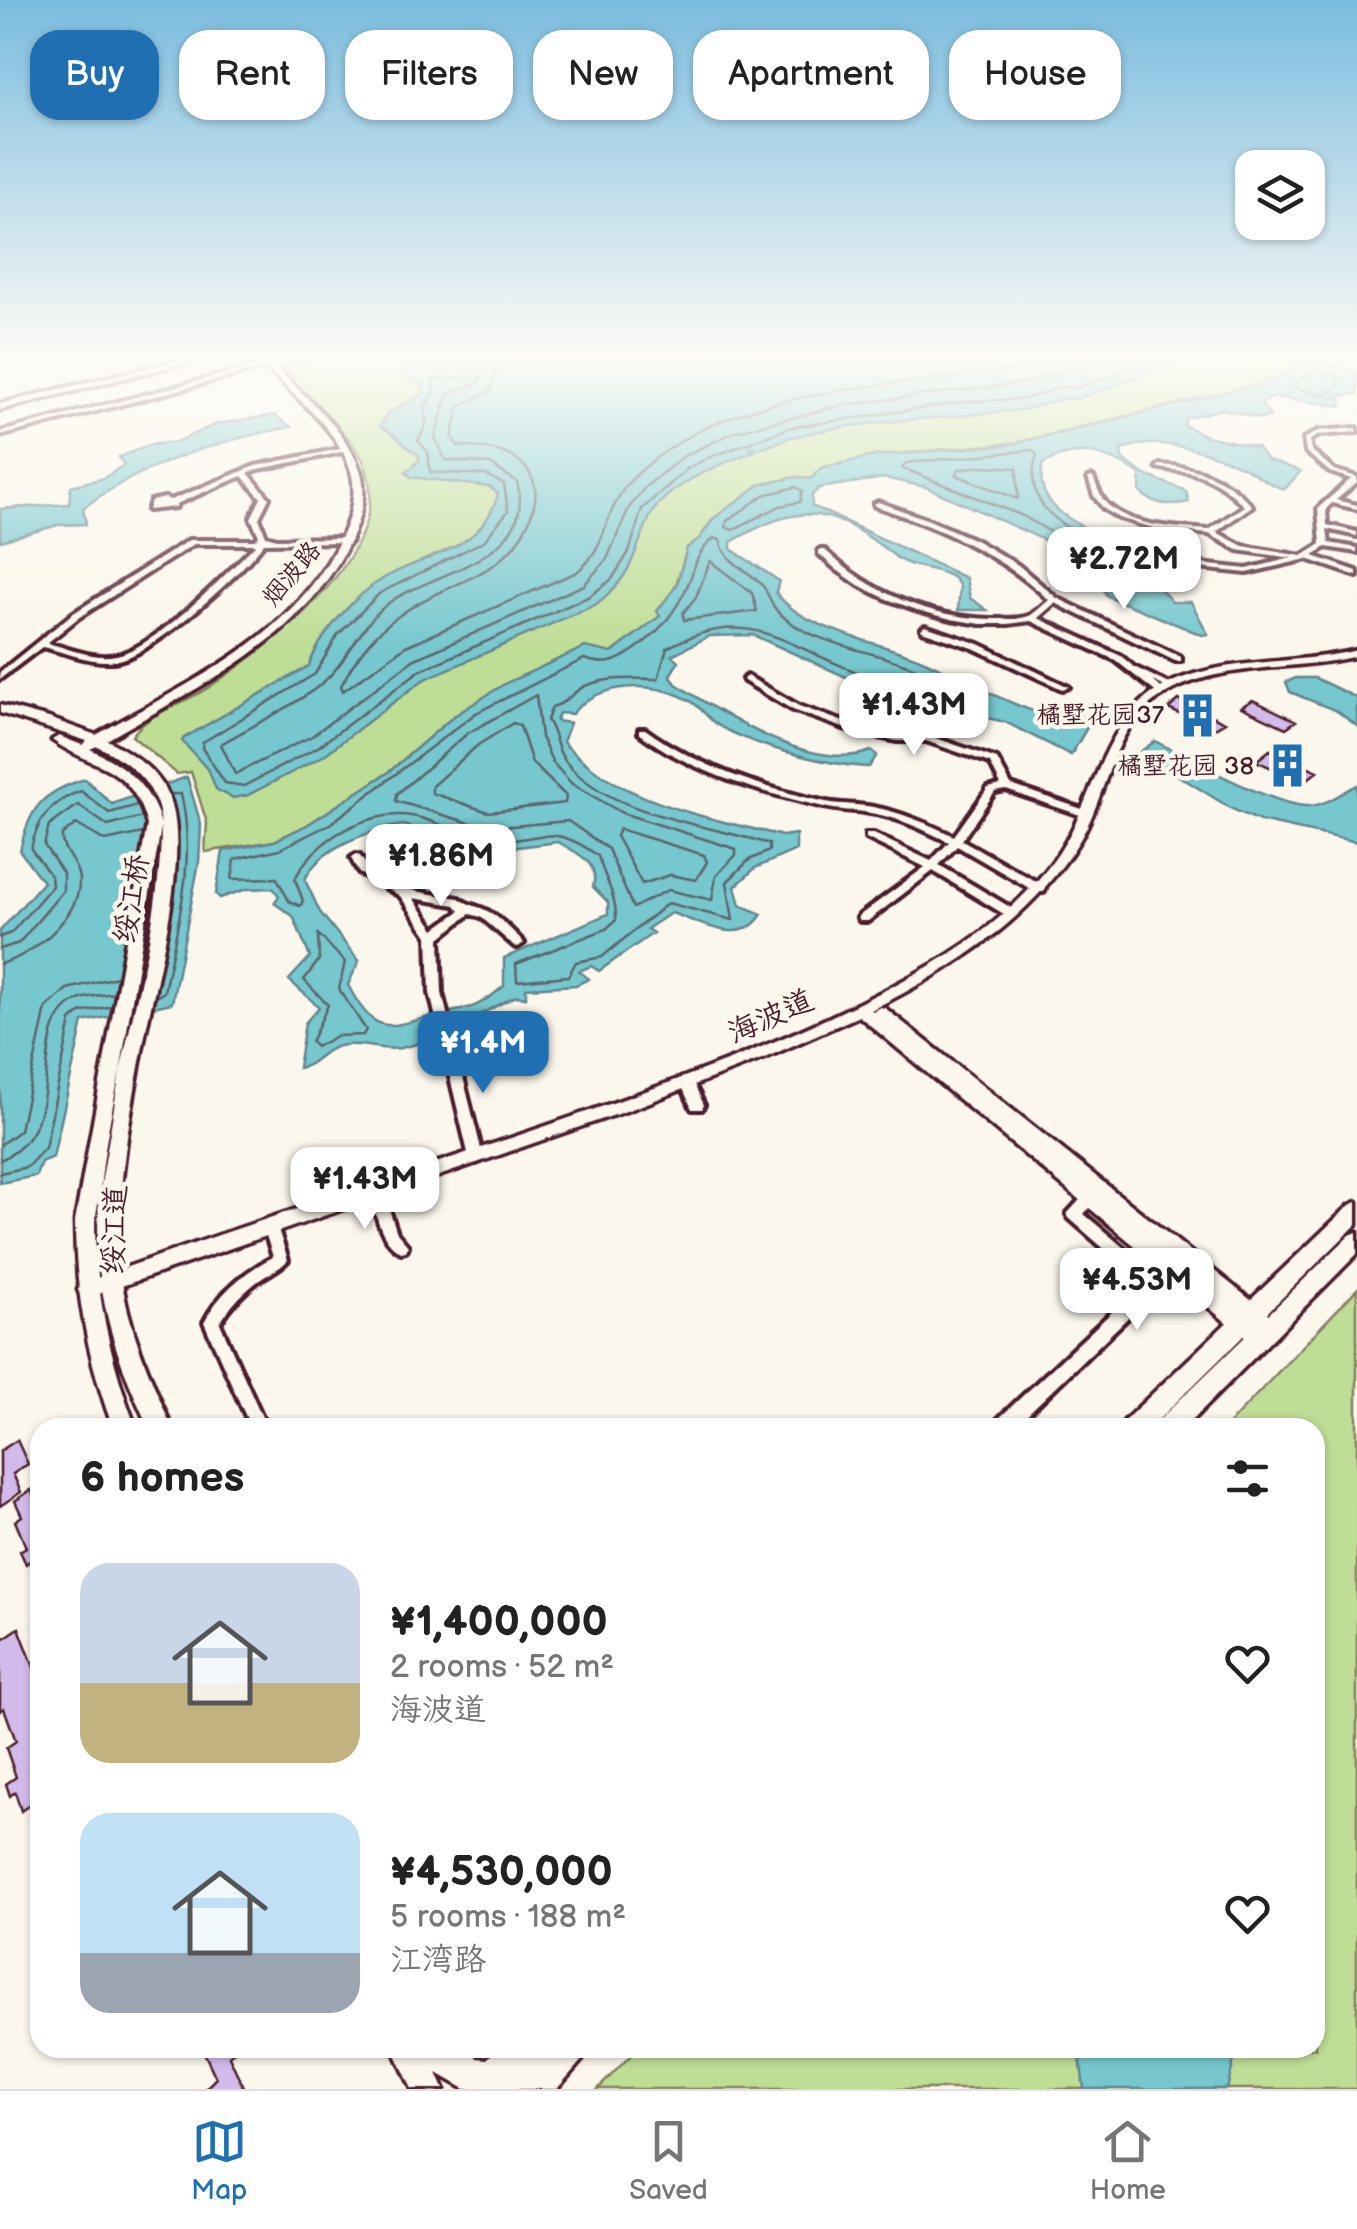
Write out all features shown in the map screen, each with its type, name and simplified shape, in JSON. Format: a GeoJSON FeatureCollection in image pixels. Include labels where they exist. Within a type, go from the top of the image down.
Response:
{"type":"FeatureCollection","features":[{"type":"Feature","properties":{"kind":"main road","name":"烟波路"},"geometry":{"type":"LineString","coordinates":[[93,747],[244,654],[313,592],[348,540],[356,511],[358,480],[347,454]]}},
{"type":"Feature","properties":{"kind":"main road","name":"烟波路"},"geometry":{"type":"LineString","coordinates":[[93,747],[197,692],[268,640],[309,602],[352,543],[359,523],[362,484],[353,454]]}},
{"type":"Feature","properties":{"kind":"main road"},"geometry":{"type":"LineString","coordinates":[[0,708],[93,747]]}},
{"type":"Feature","properties":{"kind":"main road"},"geometry":{"type":"LineString","coordinates":[[0,718],[93,747]]}},
{"type":"Feature","properties":{"kind":"main road","name":"绥江桥"},"geometry":{"type":"LineString","coordinates":[[93,747],[118,769],[148,787],[152,814],[154,835],[128,1026]]}},
{"type":"Feature","properties":{"kind":"main road","name":"绥江道"},"geometry":{"type":"LineString","coordinates":[[128,1026],[110,1218],[111,1282],[125,1345],[157,1418]]}},
{"type":"Feature","properties":{"kind":"main road","name":"绥江道"},"geometry":{"type":"LineString","coordinates":[[122,1418],[94,1338],[87,1290],[85,1222],[128,1026]]}},
{"type":"Feature","properties":{"kind":"main road"},"geometry":{"type":"LineString","coordinates":[[1176,1418],[1357,1211]]}},
{"type":"Feature","properties":{"kind":"main road"},"geometry":{"type":"LineString","coordinates":[[1145,1418],[1357,1241]]}},
{"type":"Feature","properties":{"kind":"main road"},"geometry":{"type":"LineString","coordinates":[[414,2058],[428,2089]]}},
{"type":"Feature","properties":{"kind":"main road"},"geometry":{"type":"LineString","coordinates":[[458,2058],[501,2071],[542,2058]]}},
{"type":"Feature","properties":{"kind":"main road"},"geometry":{"type":"LineString","coordinates":[[501,2071],[534,2058]]}},
{"type":"Feature","properties":{"kind":"main road"},"geometry":{"type":"LineString","coordinates":[[554,2089],[569,2058]]}},
{"type":"Feature","properties":{"kind":"street"},"geometry":{"type":"LineString","coordinates":[[174,502],[243,472],[324,454]]}},
{"type":"Feature","properties":{"kind":"street"},"geometry":{"type":"LineString","coordinates":[[1312,454],[1332,471],[1357,479]]}},
{"type":"Feature","properties":{"kind":"street"},"geometry":{"type":"LineString","coordinates":[[1160,467],[1198,471],[1228,483],[1248,506],[1211,532]]}},
{"type":"Feature","properties":{"kind":"street"},"geometry":{"type":"LineString","coordinates":[[243,472],[265,498],[255,518],[261,541]]}},
{"type":"Feature","properties":{"kind":"street"},"geometry":{"type":"LineString","coordinates":[[1091,478],[1092,493],[1123,516],[1150,527],[1211,532],[1241,548],[1307,558],[1357,574]]}},
{"type":"Feature","properties":{"kind":"street"},"geometry":{"type":"LineString","coordinates":[[1325,544],[1322,508],[1357,479]]}},
{"type":"Feature","properties":{"kind":"street"},"geometry":{"type":"LineString","coordinates":[[1331,501],[1357,507]]}},
{"type":"Feature","properties":{"kind":"street"},"geometry":{"type":"LineString","coordinates":[[878,504],[994,551],[1026,571],[1054,600],[1178,659]]}},
{"type":"Feature","properties":{"kind":"street"},"geometry":{"type":"LineString","coordinates":[[1322,526],[1357,534]]}},
{"type":"Feature","properties":{"kind":"street"},"geometry":{"type":"LineString","coordinates":[[0,676],[76,616],[192,542],[348,540]]}},
{"type":"Feature","properties":{"kind":"street"},"geometry":{"type":"LineString","coordinates":[[41,644],[117,658],[150,640],[222,584],[261,541]]}},
{"type":"Feature","properties":{"kind":"street"},"geometry":{"type":"LineString","coordinates":[[1162,562],[1247,571],[1307,558],[1325,544],[1357,550]]}},
{"type":"Feature","properties":{"kind":"street"},"geometry":{"type":"LineString","coordinates":[[822,552],[833,566],[872,589],[970,622],[948,637]]}},
{"type":"Feature","properties":{"kind":"street"},"geometry":{"type":"LineString","coordinates":[[954,618],[1008,626],[1032,618],[1054,600]]}},
{"type":"Feature","properties":{"kind":"street"},"geometry":{"type":"LineString","coordinates":[[1032,618],[1135,669],[1166,690]]}},
{"type":"Feature","properties":{"kind":"street"},"geometry":{"type":"LineString","coordinates":[[925,630],[1065,686]]}},
{"type":"Feature","properties":{"kind":"street","name":"海波道"},"geometry":{"type":"LineString","coordinates":[[87,1290],[686,1084],[864,1006],[977,940],[1040,889],[1088,814],[1137,709],[1166,690],[1209,672],[1254,670],[1355,655]]}},
{"type":"Feature","properties":{"kind":"street"},"geometry":{"type":"LineString","coordinates":[[747,679],[796,708],[855,729],[897,738],[927,738],[994,761],[1007,787]]}},
{"type":"Feature","properties":{"kind":"street"},"geometry":{"type":"LineString","coordinates":[[642,731],[662,749],[728,773],[830,806],[876,810],[958,843],[1040,889]]}},
{"type":"Feature","properties":{"kind":"street"},"geometry":{"type":"LineString","coordinates":[[864,918],[935,867],[958,843],[992,790],[1007,787],[1088,814]]}},
{"type":"Feature","properties":{"kind":"street"},"geometry":{"type":"LineString","coordinates":[[870,836],[935,867],[1011,913]]}},
{"type":"Feature","properties":{"kind":"street"},"geometry":{"type":"LineString","coordinates":[[356,858],[364,870],[404,892],[436,896],[486,914],[518,943]]}},
{"type":"Feature","properties":{"kind":"street"},"geometry":{"type":"LineString","coordinates":[[404,892],[434,936],[438,1004],[476,1157]]}},
{"type":"Feature","properties":{"kind":"street"},"geometry":{"type":"LineString","coordinates":[[434,936],[456,923],[466,912],[464,908]]}},
{"type":"Feature","properties":{"kind":"street"},"geometry":{"type":"LineString","coordinates":[[864,1006],[1255,1325]]}},
{"type":"Feature","properties":{"kind":"street"},"geometry":{"type":"LineString","coordinates":[[686,1084],[698,1105]]}},
{"type":"Feature","properties":{"kind":"street"},"geometry":{"type":"LineString","coordinates":[[376,1191],[392,1237],[401,1246]]}},
{"type":"Feature","properties":{"kind":"street"},"geometry":{"type":"LineString","coordinates":[[1012,1418],[1137,1299],[1141,1283],[1131,1263],[1074,1214],[1094,1193]]}},
{"type":"Feature","properties":{"kind":"street"},"geometry":{"type":"LineString","coordinates":[[255,1418],[212,1322],[221,1305],[261,1270],[282,1260],[270,1226]]}},
{"type":"Feature","properties":{"kind":"green space"},"geometry":{"type":"Polygon","coordinates":[[[359,454],[890,454],[874,456],[811,479],[795,477],[713,519],[700,538],[687,548],[676,585],[660,616],[612,653],[454,716],[389,772],[307,825],[274,841],[205,852],[207,823],[191,772],[177,774],[132,736],[147,721],[235,669],[323,593],[347,562],[364,529],[370,496],[359,454]]]}},
{"type":"Feature","properties":{"kind":"green space"},"geometry":{"type":"Polygon","coordinates":[[[1357,1289],[1357,2089],[598,2089],[628,2058],[1325,2058],[1325,1418],[1235,1418],[1357,1289]]]}},
{"type":"Feature","properties":{"kind":"water"},"geometry":{"type":"Polygon","coordinates":[[[187,454],[106,492],[83,508],[86,524],[58,525],[0,541],[0,509],[69,504],[71,486],[104,478],[124,465],[119,457],[187,454]]]}},
{"type":"Feature","properties":{"kind":"water"},"geometry":{"type":"Polygon","coordinates":[[[745,454],[695,477],[656,507],[624,576],[595,605],[423,680],[323,756],[248,795],[233,798],[216,789],[209,771],[182,741],[184,738],[309,666],[330,629],[362,594],[401,569],[467,539],[490,513],[498,494],[490,487],[411,477],[406,472],[419,461],[419,455],[745,454]]]}},
{"type":"Feature","properties":{"kind":"water"},"geometry":{"type":"Polygon","coordinates":[[[1067,454],[1043,464],[1041,479],[1050,501],[1069,518],[1105,539],[1101,549],[1126,572],[1157,585],[1172,602],[1191,602],[1208,634],[1202,635],[1107,596],[1096,578],[1051,543],[926,487],[884,478],[819,488],[812,495],[812,506],[966,578],[970,598],[987,610],[958,610],[960,586],[954,578],[902,561],[835,519],[799,515],[779,519],[731,542],[731,549],[779,581],[776,592],[788,605],[823,626],[927,662],[1032,711],[1053,717],[1092,719],[1071,755],[1005,722],[886,695],[753,635],[710,636],[672,655],[679,661],[670,675],[676,684],[744,725],[796,748],[848,756],[871,751],[877,755],[869,767],[773,748],[717,724],[692,702],[645,687],[597,695],[572,714],[559,713],[556,721],[570,723],[563,742],[586,763],[637,794],[723,822],[782,836],[796,834],[796,850],[755,868],[735,887],[740,905],[762,914],[754,924],[744,929],[720,930],[671,913],[647,929],[653,933],[599,971],[591,966],[579,971],[589,979],[576,985],[526,988],[526,997],[516,996],[416,1044],[394,1049],[339,1046],[298,1068],[305,1023],[319,1007],[289,980],[310,957],[293,916],[274,903],[279,896],[273,888],[247,889],[220,898],[216,894],[223,851],[274,841],[307,825],[389,772],[454,716],[506,683],[585,647],[612,653],[660,616],[657,611],[677,585],[687,548],[700,538],[713,519],[759,485],[795,477],[811,479],[821,468],[874,456],[1067,454]],[[403,825],[347,842],[321,858],[305,880],[320,912],[359,961],[348,985],[368,1015],[377,1022],[397,1025],[474,1006],[504,986],[504,958],[608,914],[608,902],[593,887],[590,865],[558,842],[486,851],[403,825]]]}},
{"type":"Feature","properties":{"kind":"water"},"geometry":{"type":"Polygon","coordinates":[[[1096,454],[1122,454],[1143,474],[1186,491],[1189,502],[1169,504],[1151,500],[1140,492],[1140,474],[1096,454]]]}},
{"type":"Feature","properties":{"kind":"water"},"geometry":{"type":"Polygon","coordinates":[[[1210,454],[1263,454],[1267,460],[1301,471],[1285,489],[1210,454]]]}},
{"type":"Feature","properties":{"kind":"water"},"geometry":{"type":"Polygon","coordinates":[[[1315,678],[1357,698],[1357,726],[1337,711],[1290,692],[1286,682],[1315,678]]]}},
{"type":"Feature","properties":{"kind":"water"},"geometry":{"type":"Polygon","coordinates":[[[1155,741],[1230,780],[1292,804],[1321,804],[1357,785],[1357,842],[1260,821],[1232,809],[1140,752],[1155,741]]]}},
{"type":"Feature","properties":{"kind":"water"},"geometry":{"type":"Polygon","coordinates":[[[187,777],[201,825],[199,862],[172,1003],[83,1022],[53,1157],[41,1162],[36,1176],[0,1183],[0,931],[43,882],[20,851],[28,823],[48,796],[85,779],[112,804],[187,777]]]}},
{"type":"Feature","properties":{"kind":"water"},"geometry":{"type":"Polygon","coordinates":[[[1080,2058],[1235,2058],[1227,2089],[1084,2089],[1080,2058]]]}},
{"type":"Feature","properties":{"kind":"building","name":"橘墅花园37"},"geometry":{"type":"Polygon","coordinates":[[[1179,700],[1225,722],[1213,729],[1168,709],[1179,700]]]}},
{"type":"Feature","properties":{"kind":"building"},"geometry":{"type":"Polygon","coordinates":[[[1253,700],[1296,721],[1286,728],[1241,707],[1253,700]]]}},
{"type":"Feature","properties":{"kind":"building","name":"橘墅花园 38"},"geometry":{"type":"Polygon","coordinates":[[[1270,750],[1318,771],[1304,782],[1256,761],[1270,750]]]}},
{"type":"Feature","properties":{"kind":"building"},"geometry":{"type":"Polygon","coordinates":[[[17,1440],[28,1464],[13,1474],[21,1492],[0,1506],[0,1451],[17,1440]]]}},
{"type":"Feature","properties":{"kind":"building"},"geometry":{"type":"Polygon","coordinates":[[[30,1491],[30,1561],[26,1564],[20,1551],[26,1547],[15,1521],[22,1516],[15,1501],[30,1491]]]}},
{"type":"Feature","properties":{"kind":"building"},"geometry":{"type":"Polygon","coordinates":[[[19,1628],[30,1657],[30,1808],[29,1805],[21,1811],[15,1792],[10,1796],[6,1784],[16,1777],[6,1748],[16,1741],[4,1708],[0,1711],[0,1641],[19,1628]]]}},
{"type":"Feature","properties":{"kind":"building"},"geometry":{"type":"Polygon","coordinates":[[[207,2058],[230,2058],[244,2089],[205,2089],[216,2078],[207,2058]]]}},
{"type":"Feature","properties":{"kind":"place","name":"橘墅花园37"},"geometry":{"type":"Point","coordinates":[1197,715]}},
{"type":"Feature","properties":{"kind":"place","name":"橘墅花园 38"},"geometry":{"type":"Point","coordinates":[1287,766]}}]}
